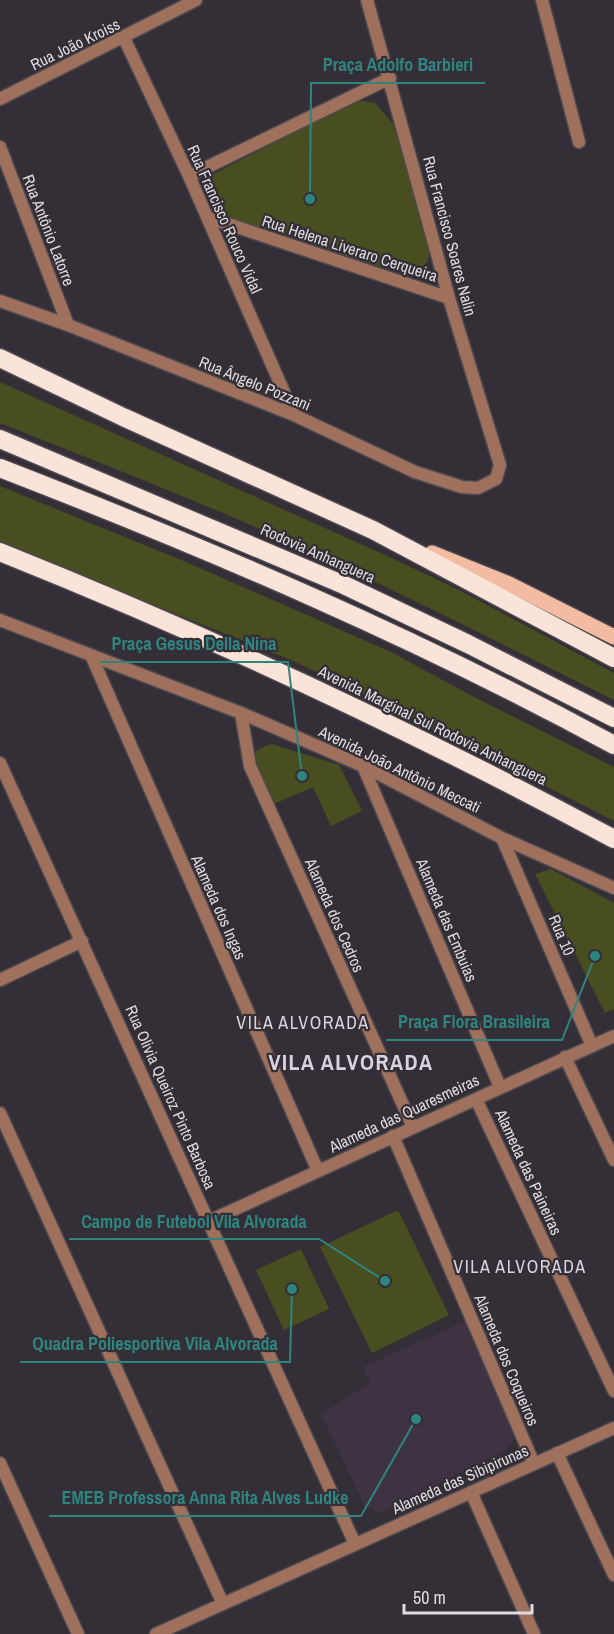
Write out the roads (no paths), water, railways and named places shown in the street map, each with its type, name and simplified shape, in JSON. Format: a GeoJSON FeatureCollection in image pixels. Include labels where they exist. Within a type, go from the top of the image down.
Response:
{"type":"FeatureCollection","features":[{"type":"Feature","properties":{"kind":"highway"},"geometry":{"type":"LineString","coordinates":[[0,358],[123,417],[373,530],[614,658]]}},
{"type":"Feature","properties":{"kind":"highway"},"geometry":{"type":"LineString","coordinates":[[0,369],[123,417]]}},
{"type":"Feature","properties":{"kind":"highway","name":"Rodovia Anhanguera"},"geometry":{"type":"LineString","coordinates":[[0,439],[344,585],[468,644],[614,718]]}},
{"type":"Feature","properties":{"kind":"highway"},"geometry":{"type":"LineString","coordinates":[[0,468],[100,507],[338,609],[614,746]]}},
{"type":"Feature","properties":{"kind":"highway","name":"Avenida Marginal Sul Rodovia Anhanguera"},"geometry":{"type":"LineString","coordinates":[[0,552],[61,576],[276,670],[527,792],[614,839]]}},
{"type":"Feature","properties":{"kind":"main road"},"geometry":{"type":"LineString","coordinates":[[373,530],[510,584],[614,637]]}},
{"type":"Feature","properties":{"kind":"street","name":"Rua João Kroiss"},"geometry":{"type":"LineString","coordinates":[[0,99],[196,0]]}},
{"type":"Feature","properties":{"kind":"street","name":"Rua Francisco Soares Nalin"},"geometry":{"type":"LineString","coordinates":[[367,0],[449,298],[500,465],[496,479]]}},
{"type":"Feature","properties":{"kind":"street"},"geometry":{"type":"LineString","coordinates":[[542,0],[579,142]]}},
{"type":"Feature","properties":{"kind":"street","name":"Rua Francisco Rouco Vidal"},"geometry":{"type":"LineString","coordinates":[[124,38],[189,176],[294,415]]}},
{"type":"Feature","properties":{"kind":"street"},"geometry":{"type":"LineString","coordinates":[[189,176],[390,78]]}},
{"type":"Feature","properties":{"kind":"street","name":"Rua Antônio Latorre"},"geometry":{"type":"LineString","coordinates":[[0,147],[68,326]]}},
{"type":"Feature","properties":{"kind":"street","name":"Rua Helena Liveraro Cerqueira"},"geometry":{"type":"LineString","coordinates":[[207,217],[449,298]]}},
{"type":"Feature","properties":{"kind":"street","name":"Rua Ângelo Pozzani"},"geometry":{"type":"LineString","coordinates":[[0,302],[68,326],[294,415],[415,472],[462,487],[478,488],[496,479]]}},
{"type":"Feature","properties":{"kind":"street","name":"Avenida João Antônio Meccati"},"geometry":{"type":"LineString","coordinates":[[0,620],[241,713],[363,766],[502,838],[614,888]]}},
{"type":"Feature","properties":{"kind":"street","name":"Alameda dos Ingas"},"geometry":{"type":"LineString","coordinates":[[91,655],[318,1171]]}},
{"type":"Feature","properties":{"kind":"street","name":"Alameda dos Cedros"},"geometry":{"type":"LineString","coordinates":[[241,713],[250,766],[413,1127]]}},
{"type":"Feature","properties":{"kind":"street","name":"Rua Olivia Queiroz Pinto Barbosa"},"geometry":{"type":"LineString","coordinates":[[0,763],[355,1544]]}},
{"type":"Feature","properties":{"kind":"street","name":"Alameda das Embuias"},"geometry":{"type":"LineString","coordinates":[[363,766],[500,1087]]}},
{"type":"Feature","properties":{"kind":"street","name":"Rua 10"},"geometry":{"type":"LineString","coordinates":[[502,838],[592,1046]]}},
{"type":"Feature","properties":{"kind":"street"},"geometry":{"type":"LineString","coordinates":[[0,980],[82,942]]}},
{"type":"Feature","properties":{"kind":"street","name":"Alameda das Quaresmeiras"},"geometry":{"type":"LineString","coordinates":[[209,1221],[614,1036]]}},
{"type":"Feature","properties":{"kind":"street"},"geometry":{"type":"LineString","coordinates":[[565,1058],[614,1161]]}},
{"type":"Feature","properties":{"kind":"street","name":"Alameda das Paineiras"},"geometry":{"type":"LineString","coordinates":[[476,1099],[614,1391]]}},
{"type":"Feature","properties":{"kind":"street"},"geometry":{"type":"LineString","coordinates":[[0,1113],[223,1604]]}},
{"type":"Feature","properties":{"kind":"street","name":"Alameda dos Coqueiros"},"geometry":{"type":"LineString","coordinates":[[393,1136],[534,1464]]}},
{"type":"Feature","properties":{"kind":"street","name":"Alameda das Sibipirunas"},"geometry":{"type":"LineString","coordinates":[[156,1634],[614,1428]]}},
{"type":"Feature","properties":{"kind":"street"},"geometry":{"type":"LineString","coordinates":[[558,1453],[614,1575]]}},
{"type":"Feature","properties":{"kind":"street"},"geometry":{"type":"LineString","coordinates":[[0,1463],[78,1634]]}},
{"type":"Feature","properties":{"kind":"street"},"geometry":{"type":"LineString","coordinates":[[471,1492],[534,1634]]}},
{"type":"Feature","properties":{"kind":"place","name":"Praça Adolfo Barbieri"},"geometry":{"type":"Point","coordinates":[310,199]}},
{"type":"Feature","properties":{"kind":"place","name":"Praça Gesus Della Nina"},"geometry":{"type":"Point","coordinates":[302,776]}},
{"type":"Feature","properties":{"kind":"place","name":"Praça Flora Brasileira"},"geometry":{"type":"Point","coordinates":[595,956]}},
{"type":"Feature","properties":{"kind":"place","name":"Campo de Futebol Vila Alvorada"},"geometry":{"type":"Point","coordinates":[385,1281]}},
{"type":"Feature","properties":{"kind":"place","name":"Quadra Poliesportiva Vila Alvorada"},"geometry":{"type":"Point","coordinates":[292,1289]}},
{"type":"Feature","properties":{"kind":"place","name":"EMEB Professora Anna Rita Alves Ludke"},"geometry":{"type":"Point","coordinates":[416,1419]}},
{"type":"Feature","properties":{"kind":"district","name":"VILA ALVORADA"},"geometry":{"type":"Point","coordinates":[303,1022]}},
{"type":"Feature","properties":{"kind":"district","name":"VILA ALVORADA"},"geometry":{"type":"Point","coordinates":[351,1062]}},
{"type":"Feature","properties":{"kind":"district","name":"VILA ALVORADA"},"geometry":{"type":"Point","coordinates":[520,1266]}}]}
